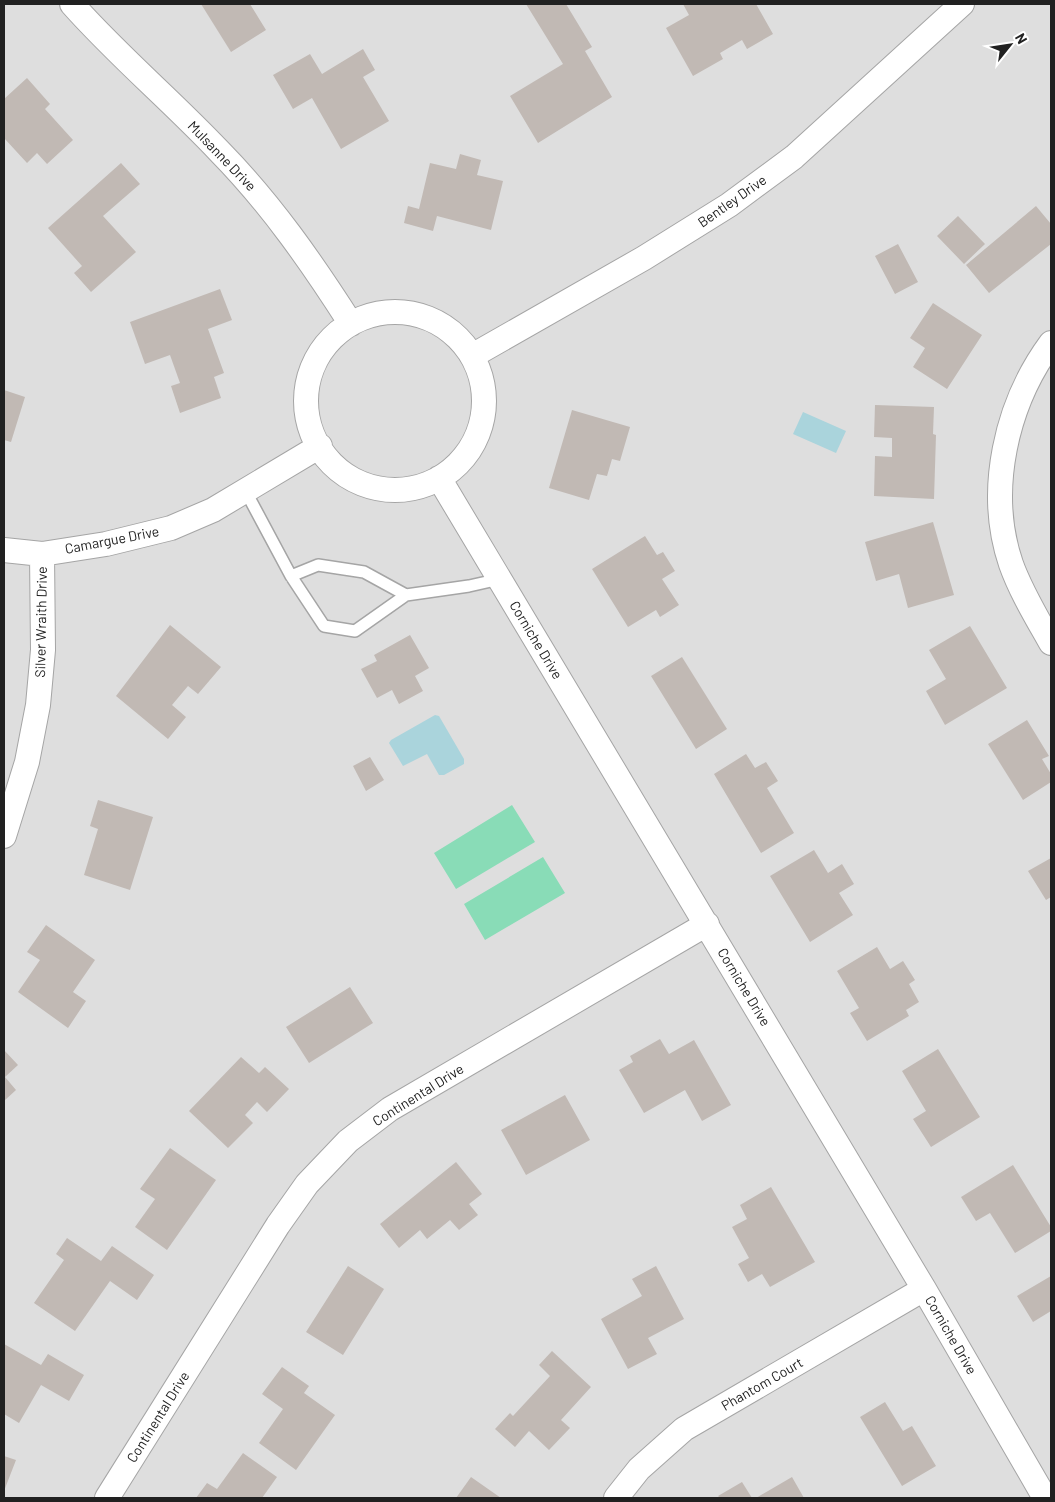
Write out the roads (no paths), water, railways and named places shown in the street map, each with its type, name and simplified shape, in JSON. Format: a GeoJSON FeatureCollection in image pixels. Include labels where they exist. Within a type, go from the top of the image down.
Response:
{"type":"FeatureCollection","features":[{"type":"Feature","properties":{"kind":"street","name":"Mulsanne Drive"},"geometry":{"type":"LineString","coordinates":[[72,4],[123,59],[221,152],[272,210],[307,255],[351,324]]}},
{"type":"Feature","properties":{"kind":"street","name":"Bentley Drive"},"geometry":{"type":"LineString","coordinates":[[472,356],[636,262],[729,205],[794,156],[962,4]]}},
{"type":"Feature","properties":{"kind":"street"},"geometry":{"type":"LineString","coordinates":[[392,312],[419,315],[442,325],[460,340],[472,356],[479,371],[484,394],[483,417],[476,438],[460,463],[427,485],[402,490],[375,488],[354,480],[330,461],[314,436],[308,416],[307,394],[312,369],[321,352],[338,332],[351,324],[377,314],[392,312]]}},
{"type":"Feature","properties":{"kind":"street"},"geometry":{"type":"LineString","coordinates":[[1051,343],[1034,367],[1012,418],[1001,471],[1002,524],[1011,564],[1028,603],[1051,643]]}},
{"type":"Feature","properties":{"kind":"street","name":"Camargue Drive"},"geometry":{"type":"LineString","coordinates":[[4,550],[42,554],[106,544],[171,528],[213,510],[320,446]]}},
{"type":"Feature","properties":{"kind":"street","name":"Corniche Drive"},"geometry":{"type":"LineString","coordinates":[[439,478],[924,1289],[1045,1498]]}},
{"type":"Feature","properties":{"kind":"street","name":"Silver Wraith Drive"},"geometry":{"type":"LineString","coordinates":[[4,836],[27,762],[38,705],[43,650],[42,554]]}},
{"type":"Feature","properties":{"kind":"street","name":"Continental Drive"},"geometry":{"type":"LineString","coordinates":[[107,1498],[278,1225],[307,1184],[348,1141],[390,1110],[706,924]]}},
{"type":"Feature","properties":{"kind":"street","name":"Phantom Court"},"geometry":{"type":"LineString","coordinates":[[616,1498],[639,1469],[684,1429],[924,1289]]}},
{"type":"Feature","properties":{"kind":"lane"},"geometry":{"type":"LineString","coordinates":[[245,490],[291,576],[324,626],[355,631],[406,595],[500,579]]}},
{"type":"Feature","properties":{"kind":"lane"},"geometry":{"type":"LineString","coordinates":[[291,576],[318,565],[364,572],[406,595]]}},
{"type":"Feature","properties":{"kind":"water"},"geometry":{"type":"Polygon","coordinates":[[[803,412],[846,431],[836,453],[793,434],[803,412]]]}},
{"type":"Feature","properties":{"kind":"water"},"geometry":{"type":"Polygon","coordinates":[[[435,715],[439,716],[464,759],[464,764],[444,775],[439,775],[427,754],[403,766],[389,743],[391,740],[435,715]]]}}]}
